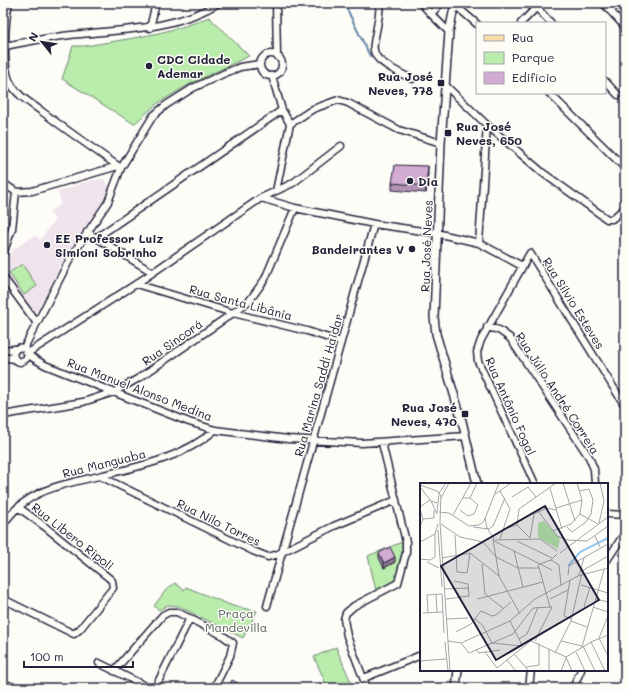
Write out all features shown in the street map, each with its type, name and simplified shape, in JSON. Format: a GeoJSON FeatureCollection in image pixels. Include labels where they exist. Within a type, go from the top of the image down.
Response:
{"type":"FeatureCollection","features":[{"type":"Feature","properties":{"kind":"main road"},"geometry":{"type":"LineString","coordinates":[[3,684],[11,688]]}},
{"type":"Feature","properties":{"kind":"street"},"geometry":{"type":"LineString","coordinates":[[9,3],[6,14],[5,46],[7,76],[13,88],[66,130],[119,167]]}},
{"type":"Feature","properties":{"kind":"street"},"geometry":{"type":"LineString","coordinates":[[150,28],[156,3]]}},
{"type":"Feature","properties":{"kind":"street"},"geometry":{"type":"LineString","coordinates":[[5,46],[58,37],[150,28],[183,20],[205,11],[219,3]]}},
{"type":"Feature","properties":{"kind":"street"},"geometry":{"type":"LineString","coordinates":[[272,76],[281,69],[281,62],[277,56],[276,3]]}},
{"type":"Feature","properties":{"kind":"street"},"geometry":{"type":"LineString","coordinates":[[380,3],[372,45],[374,54],[386,66],[412,79]]}},
{"type":"Feature","properties":{"kind":"street"},"geometry":{"type":"LineString","coordinates":[[421,3],[449,32]]}},
{"type":"Feature","properties":{"kind":"street"},"geometry":{"type":"LineString","coordinates":[[431,14],[441,3]]}},
{"type":"Feature","properties":{"kind":"street"},"geometry":{"type":"LineString","coordinates":[[602,3],[625,26]]}},
{"type":"Feature","properties":{"kind":"street"},"geometry":{"type":"LineString","coordinates":[[610,11],[619,3]]}},
{"type":"Feature","properties":{"kind":"street"},"geometry":{"type":"LineString","coordinates":[[453,4],[476,23]]}},
{"type":"Feature","properties":{"kind":"street","name":"Rua José Neves"},"geometry":{"type":"LineString","coordinates":[[453,4],[449,32],[441,143],[436,233],[434,318],[436,334],[466,436],[477,483]]}},
{"type":"Feature","properties":{"kind":"street"},"geometry":{"type":"LineString","coordinates":[[522,22],[539,5],[550,22]]}},
{"type":"Feature","properties":{"kind":"street"},"geometry":{"type":"LineString","coordinates":[[260,64],[261,60],[266,55],[277,56]]}},
{"type":"Feature","properties":{"kind":"street"},"geometry":{"type":"LineString","coordinates":[[24,361],[23,350],[36,322],[71,257],[108,202],[119,167],[153,116],[166,105],[193,88],[225,73],[260,64]]}},
{"type":"Feature","properties":{"kind":"street"},"geometry":{"type":"LineString","coordinates":[[260,64],[265,74],[272,76]]}},
{"type":"Feature","properties":{"kind":"street"},"geometry":{"type":"LineString","coordinates":[[272,76],[282,110],[290,124],[276,191]]}},
{"type":"Feature","properties":{"kind":"street"},"geometry":{"type":"LineString","coordinates":[[606,82],[618,95]]}},
{"type":"Feature","properties":{"kind":"street"},"geometry":{"type":"LineString","coordinates":[[446,86],[543,173],[607,219],[612,219],[625,208]]}},
{"type":"Feature","properties":{"kind":"street"},"geometry":{"type":"LineString","coordinates":[[550,94],[625,168]]}},
{"type":"Feature","properties":{"kind":"street"},"geometry":{"type":"LineString","coordinates":[[290,124],[313,109],[338,100],[348,103],[404,132],[441,143]]}},
{"type":"Feature","properties":{"kind":"street"},"geometry":{"type":"LineString","coordinates":[[96,238],[282,110]]}},
{"type":"Feature","properties":{"kind":"street"},"geometry":{"type":"LineString","coordinates":[[479,243],[487,124]]}},
{"type":"Feature","properties":{"kind":"street"},"geometry":{"type":"LineString","coordinates":[[3,350],[23,350],[42,346],[136,284],[261,198],[294,183],[341,146]]}},
{"type":"Feature","properties":{"kind":"street"},"geometry":{"type":"LineString","coordinates":[[3,183],[16,192],[32,191],[119,167]]}},
{"type":"Feature","properties":{"kind":"street"},"geometry":{"type":"LineString","coordinates":[[3,254],[12,229],[16,192]]}},
{"type":"Feature","properties":{"kind":"street"},"geometry":{"type":"LineString","coordinates":[[261,198],[295,208],[374,224],[436,233],[479,243],[522,266]]}},
{"type":"Feature","properties":{"kind":"street","name":"Rua Sincorá"},"geometry":{"type":"LineString","coordinates":[[3,415],[83,402],[114,392],[139,378],[233,313],[250,300],[265,279],[295,208]]}},
{"type":"Feature","properties":{"kind":"street","name":"Rua Marina Saddi Haidar"},"geometry":{"type":"LineString","coordinates":[[267,606],[374,224]]}},
{"type":"Feature","properties":{"kind":"street"},"geometry":{"type":"LineString","coordinates":[[87,232],[152,272]]}},
{"type":"Feature","properties":{"kind":"street","name":"Rua Antônio Fogal"},"geometry":{"type":"LineString","coordinates":[[530,253],[478,346],[478,361],[534,483]]}},
{"type":"Feature","properties":{"kind":"street","name":"Rua Sílvio Esteves"},"geometry":{"type":"LineString","coordinates":[[530,253],[625,406]]}},
{"type":"Feature","properties":{"kind":"street"},"geometry":{"type":"LineString","coordinates":[[3,277],[36,322]]}},
{"type":"Feature","properties":{"kind":"street","name":"Rua Santa Libânia"},"geometry":{"type":"LineString","coordinates":[[136,284],[233,313],[307,331],[341,342]]}},
{"type":"Feature","properties":{"kind":"street","name":"Rua Júlio André Correia"},"geometry":{"type":"LineString","coordinates":[[488,327],[504,333],[518,350],[589,457],[594,470],[595,483]]}},
{"type":"Feature","properties":{"kind":"street"},"geometry":{"type":"LineString","coordinates":[[14,359],[13,356],[23,350]]}},
{"type":"Feature","properties":{"kind":"street","name":"Rua Manuel Alonso Medina"},"geometry":{"type":"LineString","coordinates":[[23,350],[45,365]]}},
{"type":"Feature","properties":{"kind":"street","name":"Rua Manuel Alonso Medina"},"geometry":{"type":"LineString","coordinates":[[3,357],[17,361],[45,365],[189,422],[215,430],[313,441],[382,443],[466,436]]}},
{"type":"Feature","properties":{"kind":"street","name":"Rua Manguaba"},"geometry":{"type":"LineString","coordinates":[[3,525],[18,507],[41,492],[56,486],[100,476],[178,454],[196,445],[215,430]]}},
{"type":"Feature","properties":{"kind":"street"},"geometry":{"type":"LineString","coordinates":[[367,688],[347,636],[344,619],[346,613],[354,606],[396,585],[400,580],[407,550],[403,523],[382,443]]}},
{"type":"Feature","properties":{"kind":"street","name":"Rua Nilo Torres"},"geometry":{"type":"LineString","coordinates":[[100,476],[263,555],[274,556],[334,526],[396,500]]}},
{"type":"Feature","properties":{"kind":"street","name":"Rua Libero Ripoli"},"geometry":{"type":"LineString","coordinates":[[3,599],[74,634],[80,630],[113,588],[112,581],[18,507]]}},
{"type":"Feature","properties":{"kind":"street"},"geometry":{"type":"LineString","coordinates":[[608,514],[625,515]]}},
{"type":"Feature","properties":{"kind":"street"},"geometry":{"type":"LineString","coordinates":[[608,558],[625,533]]}},
{"type":"Feature","properties":{"kind":"street"},"geometry":{"type":"LineString","coordinates":[[114,671],[166,613],[177,612],[231,640],[233,648],[214,688]]}},
{"type":"Feature","properties":{"kind":"street"},"geometry":{"type":"LineString","coordinates":[[154,688],[190,618]]}},
{"type":"Feature","properties":{"kind":"street"},"geometry":{"type":"LineString","coordinates":[[364,678],[420,655]]}},
{"type":"Feature","properties":{"kind":"street"},"geometry":{"type":"LineString","coordinates":[[99,664],[149,688]]}},
{"type":"Feature","properties":{"kind":"street"},"geometry":{"type":"LineString","coordinates":[[456,688],[458,671]]}},
{"type":"Feature","properties":{"kind":"street"},"geometry":{"type":"LineString","coordinates":[[529,688],[531,671]]}},
{"type":"Feature","properties":{"kind":"street"},"geometry":{"type":"LineString","coordinates":[[573,688],[581,671]]}},
{"type":"Feature","properties":{"kind":"shaded area","name":"EE Professor Luiz Simioni Sobrinho"},"geometry":{"type":"Polygon","coordinates":[[[101,179],[105,180],[109,187],[105,198],[65,257],[38,310],[34,311],[28,307],[5,273],[5,261],[13,250],[35,235],[40,240],[55,220],[49,212],[61,204],[58,192],[88,181],[101,179]]]}},
{"type":"Feature","properties":{"kind":"green space"},"geometry":{"type":"Polygon","coordinates":[[[209,17],[249,56],[188,85],[158,103],[134,124],[62,79],[73,46],[85,46],[164,32],[209,17]]]}},
{"type":"Feature","properties":{"kind":"green space"},"geometry":{"type":"Polygon","coordinates":[[[22,264],[37,286],[24,295],[9,273],[22,264]]]}},
{"type":"Feature","properties":{"kind":"green space"},"geometry":{"type":"Polygon","coordinates":[[[402,542],[401,569],[399,574],[387,586],[376,591],[368,556],[402,542]]]}},
{"type":"Feature","properties":{"kind":"green space","name":"Praça Mandevilla"},"geometry":{"type":"Polygon","coordinates":[[[175,583],[184,590],[186,587],[233,606],[257,611],[243,638],[178,606],[168,605],[159,610],[154,606],[166,590],[175,583]]]}},
{"type":"Feature","properties":{"kind":"green space"},"geometry":{"type":"Polygon","coordinates":[[[336,647],[353,687],[351,688],[328,688],[314,657],[336,647]]]}},
{"type":"Feature","properties":{"kind":"building","name":"Dia"},"geometry":{"type":"Polygon","coordinates":[[[395,165],[428,166],[426,186],[392,183],[395,165]]]}},
{"type":"Feature","properties":{"kind":"building"},"geometry":{"type":"Polygon","coordinates":[[[390,547],[395,557],[384,563],[379,553],[390,547]]]}},
{"type":"Feature","properties":{"kind":"building"},"geometry":{"type":"Polygon","coordinates":[[[232,680],[247,688],[228,688],[232,680]]]}},
{"type":"Feature","properties":{"kind":"waterway"},"geometry":{"type":"LineString","coordinates":[[344,3],[370,56]]}},
{"type":"Feature","properties":{"kind":"place","name":"CDC Cidade Ademar"},"geometry":{"type":"Point","coordinates":[149,66]}},
{"type":"Feature","properties":{"kind":"place","name":"Rua José Neves, 778"},"geometry":{"type":"Point","coordinates":[441,83]}},
{"type":"Feature","properties":{"kind":"place","name":"Rua José Neves, 650"},"geometry":{"type":"Point","coordinates":[448,133]}},
{"type":"Feature","properties":{"kind":"place","name":"Dia"},"geometry":{"type":"Point","coordinates":[410,181]}},
{"type":"Feature","properties":{"kind":"place","name":"EE Professor Luiz Simioni Sobrinho"},"geometry":{"type":"Point","coordinates":[47,245]}},
{"type":"Feature","properties":{"kind":"place","name":"Bandeirantes V"},"geometry":{"type":"Point","coordinates":[412,249]}},
{"type":"Feature","properties":{"kind":"place","name":"Rua José Neves, 470"},"geometry":{"type":"Point","coordinates":[465,414]}}]}
